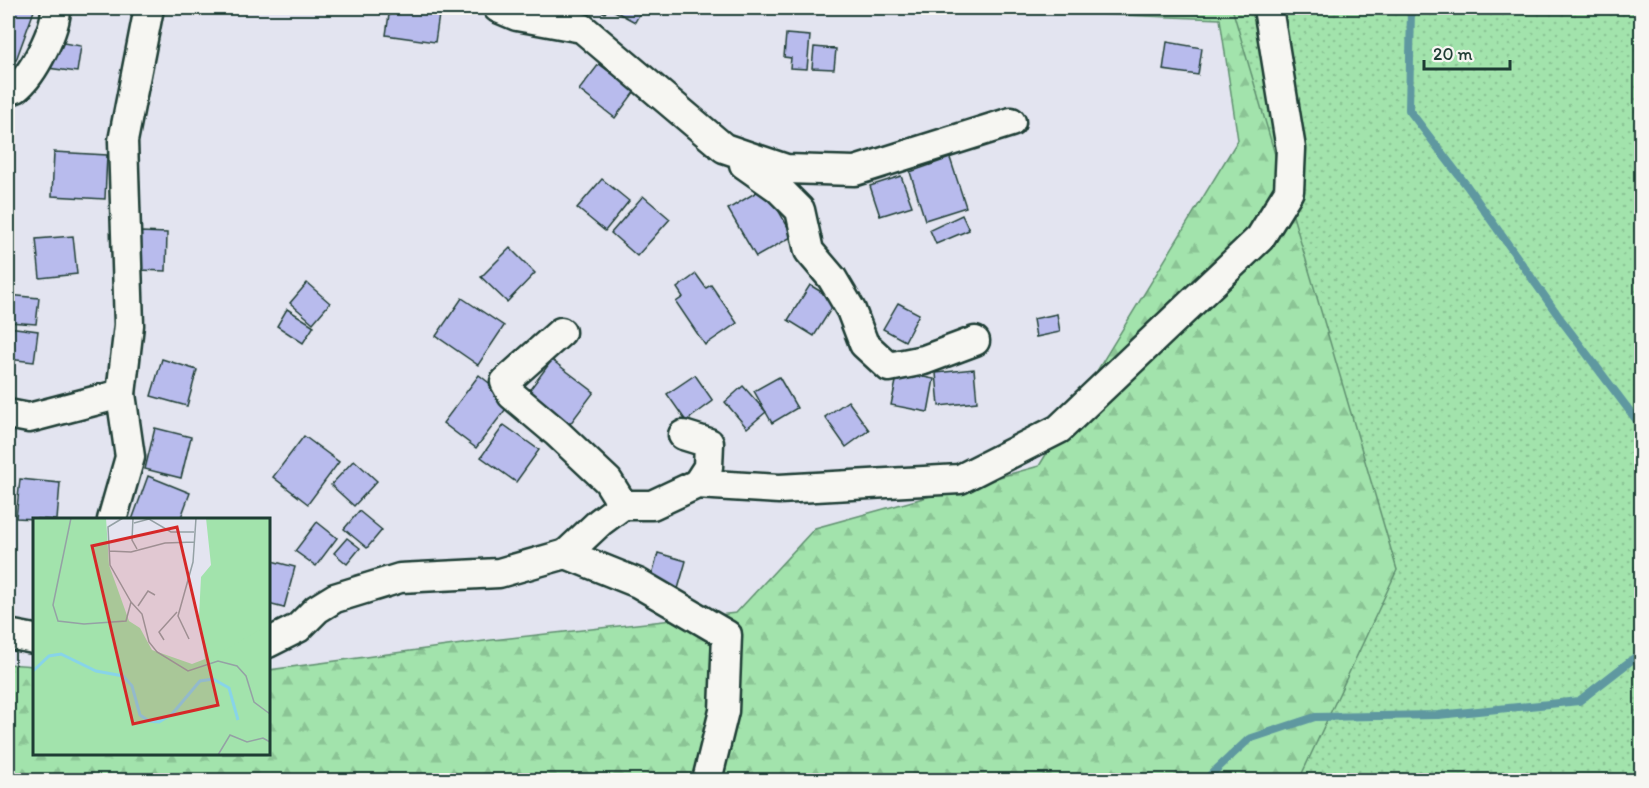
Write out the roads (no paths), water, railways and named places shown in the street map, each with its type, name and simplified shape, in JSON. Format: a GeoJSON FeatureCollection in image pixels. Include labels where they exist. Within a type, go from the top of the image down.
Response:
{"type":"FeatureCollection","features":[{"type":"Feature","properties":{"kind":"street"},"geometry":{"type":"LineString","coordinates":[[8,91],[15,89],[36,64],[56,19],[56,8]]}},
{"type":"Feature","properties":{"kind":"street"},"geometry":{"type":"LineString","coordinates":[[112,518],[130,457],[121,394],[129,325],[123,141],[149,8]]}},
{"type":"Feature","properties":{"kind":"street"},"geometry":{"type":"LineString","coordinates":[[498,8],[517,16],[582,28],[752,171],[778,188],[800,210],[809,251],[832,278],[851,310],[864,344],[888,367],[924,360],[975,341]]}},
{"type":"Feature","properties":{"kind":"street"},"geometry":{"type":"LineString","coordinates":[[270,642],[298,628],[317,609],[335,598],[400,578],[499,573],[566,554],[600,522],[623,505],[652,505],[698,484],[779,489],[960,479],[1059,429],[1260,238],[1289,191],[1291,149],[1268,8]]}},
{"type":"Feature","properties":{"kind":"street"},"geometry":{"type":"LineString","coordinates":[[724,148],[786,169],[855,171],[1011,122]]}},
{"type":"Feature","properties":{"kind":"street"},"geometry":{"type":"LineString","coordinates":[[561,332],[505,382],[512,395],[608,481],[623,505]]}},
{"type":"Feature","properties":{"kind":"street"},"geometry":{"type":"LineString","coordinates":[[8,414],[29,418],[121,394]]}},
{"type":"Feature","properties":{"kind":"street"},"geometry":{"type":"LineString","coordinates":[[683,435],[709,443],[708,467],[698,484]]}},
{"type":"Feature","properties":{"kind":"street"},"geometry":{"type":"LineString","coordinates":[[566,554],[638,583],[727,634],[724,711],[707,780]]}},
{"type":"Feature","properties":{"kind":"street"},"geometry":{"type":"LineString","coordinates":[[8,634],[33,639]]}},
{"type":"Feature","properties":{"kind":"waterway"},"geometry":{"type":"LineString","coordinates":[[1411,8],[1409,110],[1638,422],[1642,433]]}},
{"type":"Feature","properties":{"kind":"waterway"},"geometry":{"type":"LineString","coordinates":[[1205,780],[1249,739],[1315,717],[1438,715],[1579,701],[1642,652]]}}]}
